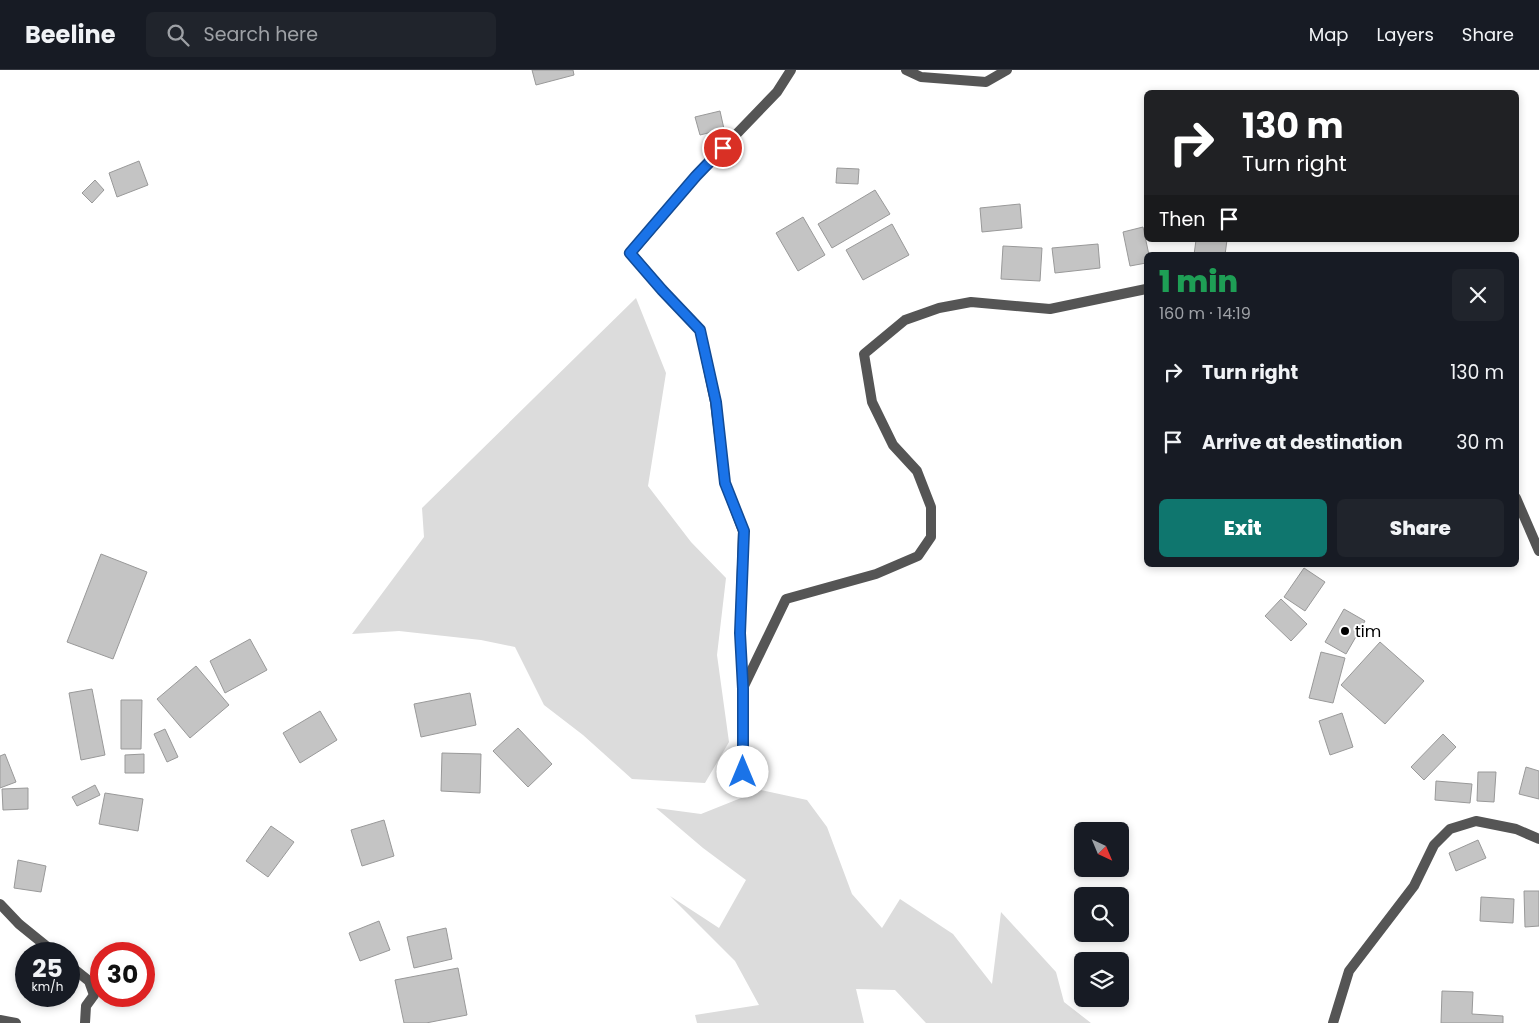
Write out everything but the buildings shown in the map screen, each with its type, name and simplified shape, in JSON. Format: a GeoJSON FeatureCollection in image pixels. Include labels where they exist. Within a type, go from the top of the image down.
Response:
{"type":"FeatureCollection","features":[{"type":"Feature","properties":{"kind":"street"},"geometry":{"type":"LineString","coordinates":[[743,772],[743,689],[740,633],[744,531],[725,483],[716,402],[700,330],[630,253],[696,176],[777,92],[791,70]]}},
{"type":"Feature","properties":{"kind":"street"},"geometry":{"type":"LineString","coordinates":[[906,70],[921,77],[986,82],[1007,70]]}},
{"type":"Feature","properties":{"kind":"street"},"geometry":{"type":"LineString","coordinates":[[743,689],[786,598],[876,574],[918,556],[931,537],[931,507],[917,471],[893,445],[872,402],[864,354],[905,320],[939,308],[971,302],[1050,308],[1144,289]]}},
{"type":"Feature","properties":{"kind":"street"},"geometry":{"type":"LineString","coordinates":[[1519,505],[1539,551]]}},
{"type":"Feature","properties":{"kind":"street"},"geometry":{"type":"LineString","coordinates":[[1332,1023],[1349,971],[1414,886],[1434,845],[1450,829],[1476,821],[1516,829],[1539,839]]}},
{"type":"Feature","properties":{"kind":"street"},"geometry":{"type":"LineString","coordinates":[[0,904],[19,924],[41,942]]}},
{"type":"Feature","properties":{"kind":"street"},"geometry":{"type":"LineString","coordinates":[[80,974],[89,981],[94,995],[86,1006],[85,1023]]}},
{"type":"Feature","properties":{"kind":"street"},"geometry":{"type":"LineString","coordinates":[[0,1020],[16,1023]]}},
{"type":"Feature","properties":{"kind":"shaded area"},"geometry":{"type":"Polygon","coordinates":[[[636,298],[666,373],[648,486],[691,542],[726,578],[717,655],[729,742],[705,783],[632,779],[583,735],[544,705],[515,647],[481,640],[399,631],[352,634],[424,537],[422,508],[636,298]]]}},
{"type":"Feature","properties":{"kind":"shaded area"},"geometry":{"type":"Polygon","coordinates":[[[761,790],[807,800],[827,827],[852,894],[882,928],[900,899],[953,934],[992,984],[1001,912],[1056,972],[1064,1002],[1091,1023],[926,1023],[895,990],[856,989],[864,1023],[697,1023],[695,1015],[759,1005],[735,961],[670,896],[719,928],[746,880],[703,848],[656,808],[701,814],[761,790]]]}},
{"type":"Feature","properties":{"kind":"place","name":"tim"},"geometry":{"type":"Point","coordinates":[1345,631]}},
{"type":"Feature","properties":{"kind":"route"},"geometry":{"type":"LineString","coordinates":[[723,148],[696,176],[630,253],[700,330],[716,402],[725,483],[744,531],[740,633],[743,689],[743,772]]}}]}
